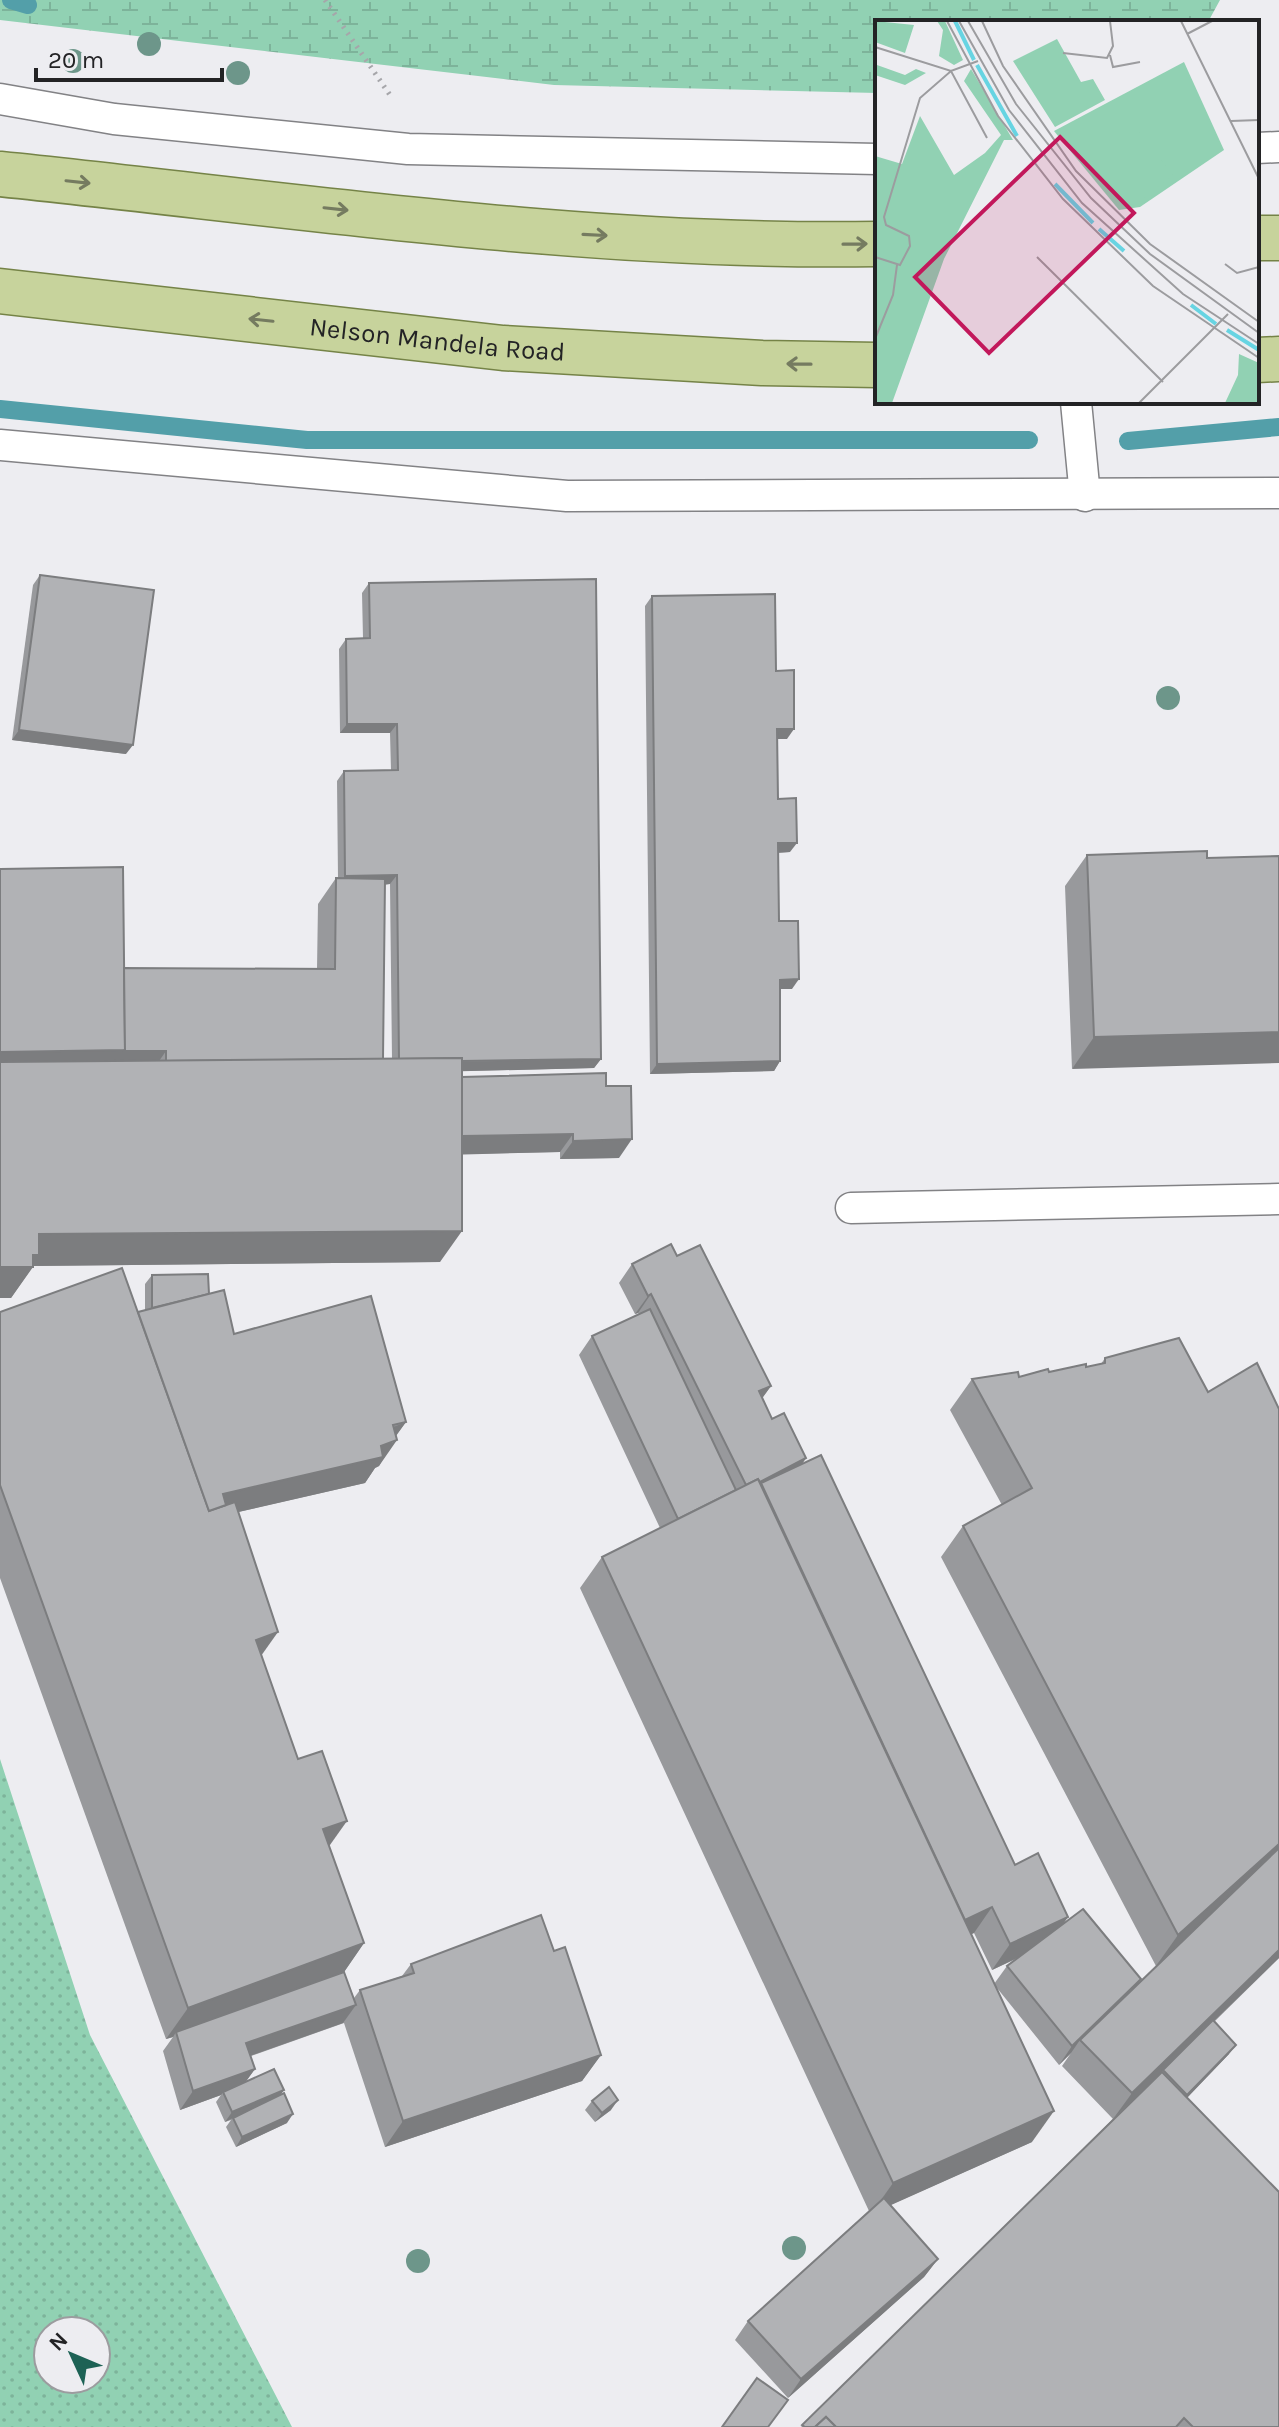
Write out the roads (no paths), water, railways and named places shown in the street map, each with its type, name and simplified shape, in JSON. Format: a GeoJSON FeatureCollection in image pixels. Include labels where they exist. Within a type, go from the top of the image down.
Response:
{"type":"FeatureCollection","features":[{"type":"Feature","properties":{"kind":"main road"},"geometry":{"type":"LineString","coordinates":[[0,174],[583,234],[791,245],[875,244]]}},
{"type":"Feature","properties":{"kind":"main road","name":"Nelson Mandela Road"},"geometry":{"type":"LineString","coordinates":[[0,291],[503,348],[762,363],[875,365]]}},
{"type":"Feature","properties":{"kind":"main road"},"geometry":{"type":"LineString","coordinates":[[1259,360],[1279,359]]}},
{"type":"Feature","properties":{"kind":"lane"},"geometry":{"type":"LineString","coordinates":[[0,99],[114,119],[428,150],[875,159]]}},
{"type":"Feature","properties":{"kind":"lane"},"geometry":{"type":"LineString","coordinates":[[1259,148],[1279,147]]}},
{"type":"Feature","properties":{"kind":"lane"},"geometry":{"type":"LineString","coordinates":[[1076,404],[1085,496]]}},
{"type":"Feature","properties":{"kind":"lane"},"geometry":{"type":"LineString","coordinates":[[0,445],[567,496],[1279,493]]}},
{"type":"Feature","properties":{"kind":"lane"},"geometry":{"type":"LineString","coordinates":[[851,1208],[1279,1199]]}},
{"type":"Feature","properties":{"kind":"waterway"},"geometry":{"type":"LineString","coordinates":[[11,0],[28,5]]}},
{"type":"Feature","properties":{"kind":"waterway"},"geometry":{"type":"LineString","coordinates":[[0,409],[307,440],[1029,440]]}},
{"type":"Feature","properties":{"kind":"waterway"},"geometry":{"type":"LineString","coordinates":[[1128,441],[1279,427]]}}]}
